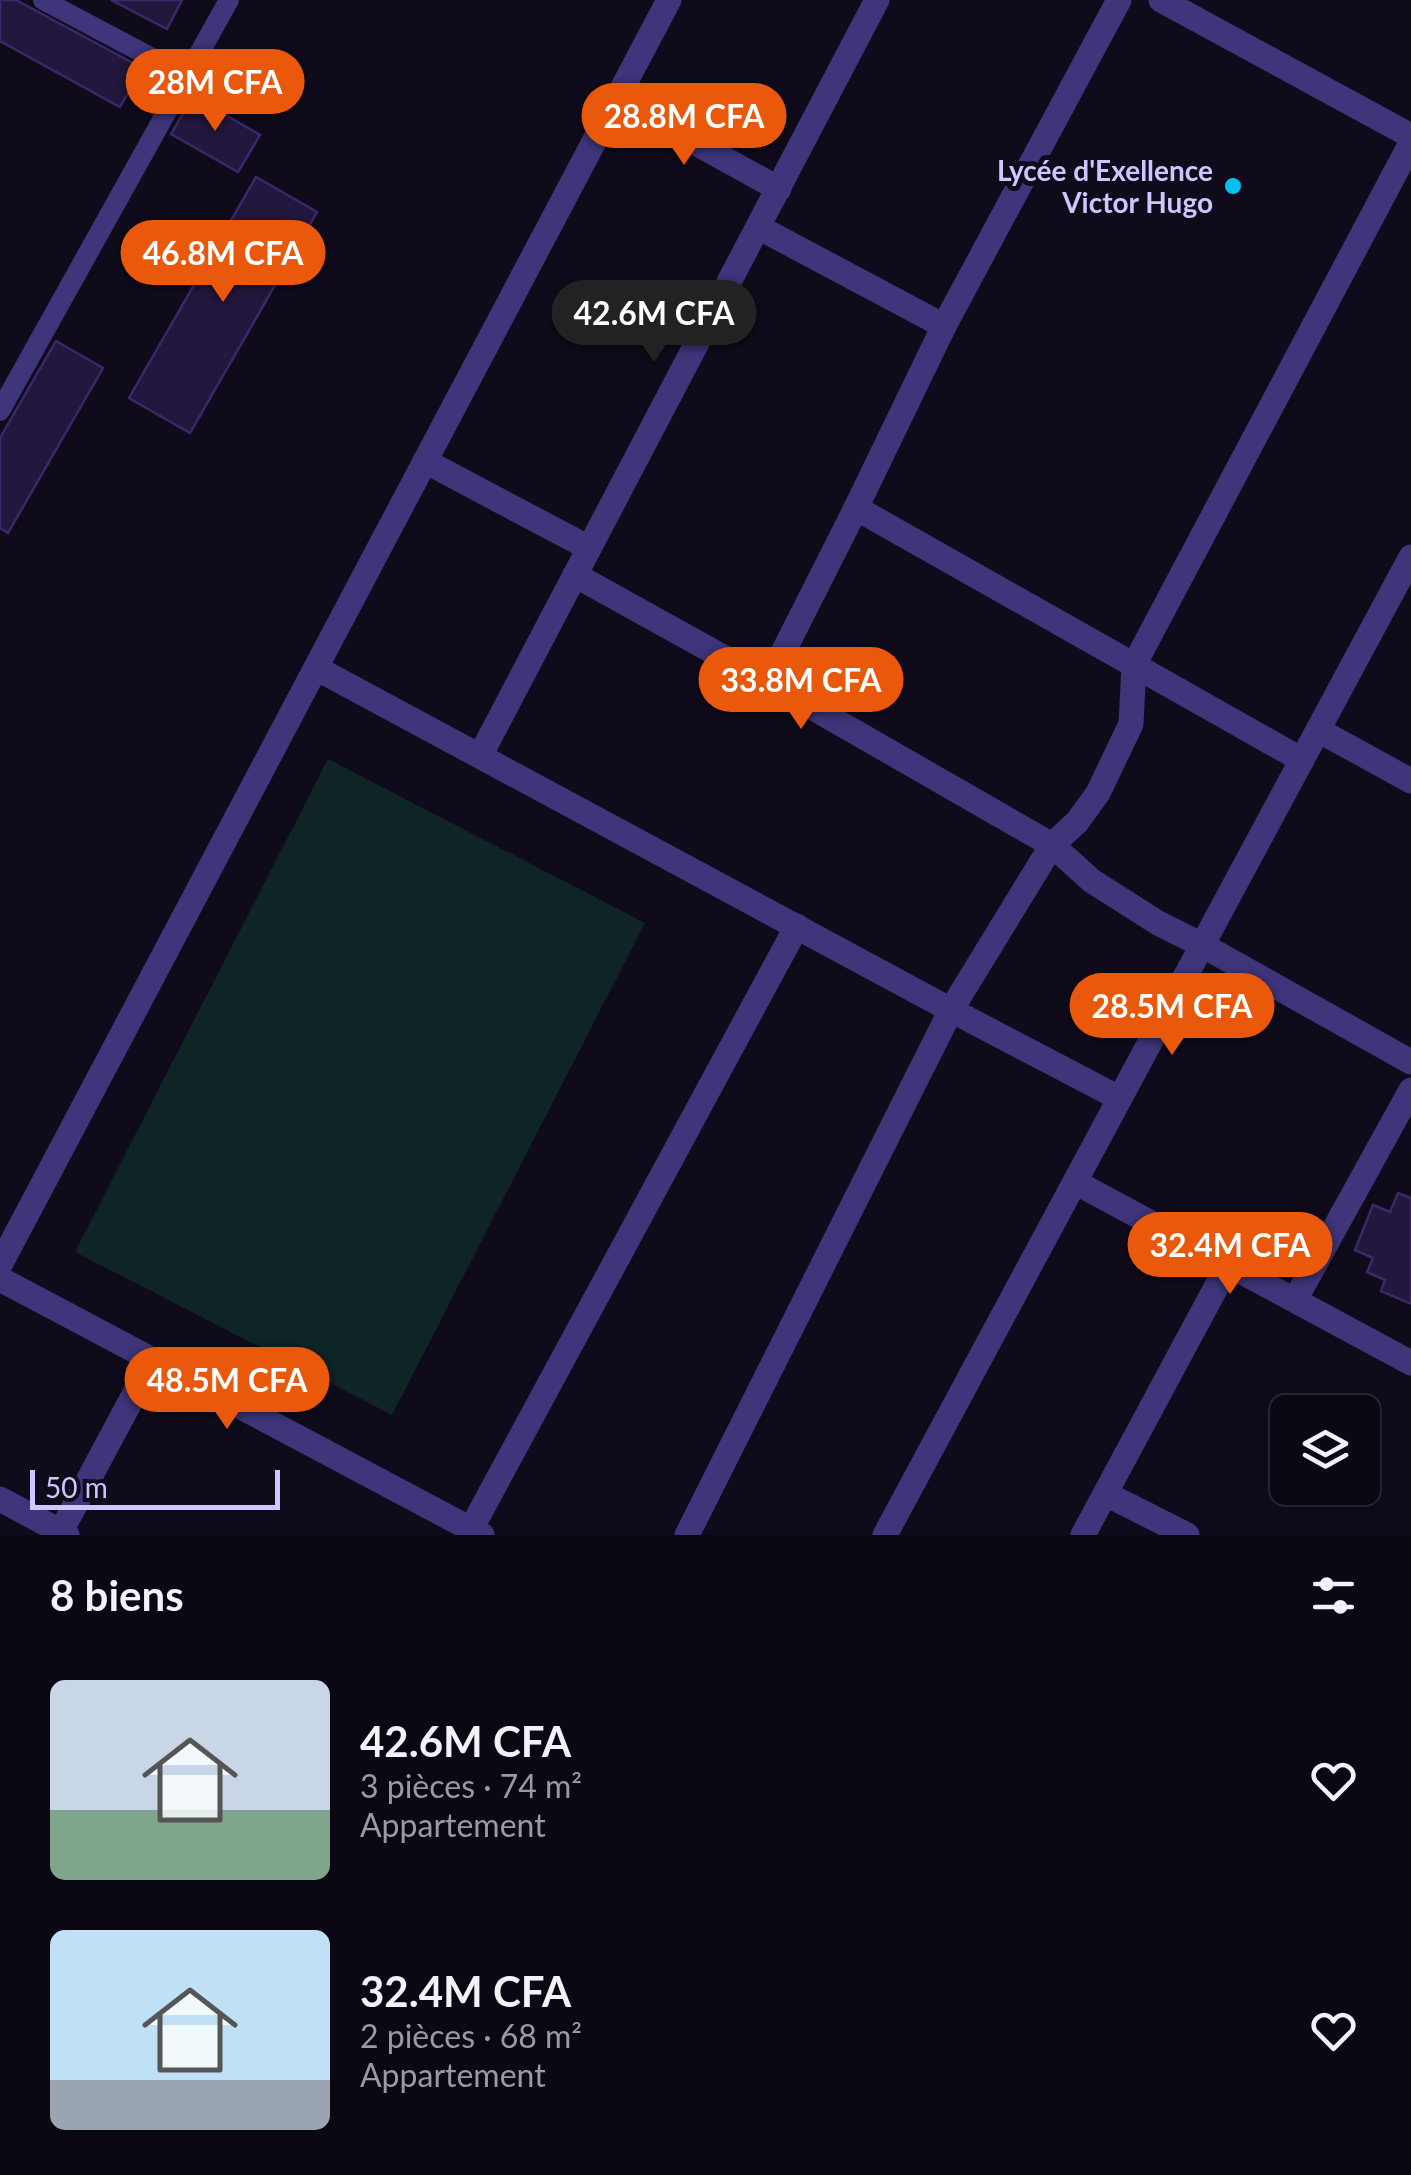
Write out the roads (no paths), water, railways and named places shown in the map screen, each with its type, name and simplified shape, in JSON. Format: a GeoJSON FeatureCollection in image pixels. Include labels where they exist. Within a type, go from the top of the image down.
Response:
{"type":"FeatureCollection","features":[{"type":"Feature","properties":{"kind":"street"},"geometry":{"type":"LineString","coordinates":[[0,1266],[669,0]]}},
{"type":"Feature","properties":{"kind":"street"},"geometry":{"type":"LineString","coordinates":[[480,756],[877,0]]}},
{"type":"Feature","properties":{"kind":"street"},"geometry":{"type":"LineString","coordinates":[[768,682],[944,326],[1119,0]]}},
{"type":"Feature","properties":{"kind":"street"},"geometry":{"type":"LineString","coordinates":[[687,1535],[951,1010],[1052,845],[1077,822],[1098,794],[1131,724],[1134,665],[1411,139],[1161,0]]}},
{"type":"Feature","properties":{"kind":"street"},"geometry":{"type":"LineString","coordinates":[[616,99],[779,189]]}},
{"type":"Feature","properties":{"kind":"street"},"geometry":{"type":"LineString","coordinates":[[758,227],[944,326]]}},
{"type":"Feature","properties":{"kind":"street"},"geometry":{"type":"LineString","coordinates":[[425,461],[589,548]]}},
{"type":"Feature","properties":{"kind":"street"},"geometry":{"type":"LineString","coordinates":[[856,508],[1302,760]]}},
{"type":"Feature","properties":{"kind":"street"},"geometry":{"type":"LineString","coordinates":[[891,1533],[1119,1098],[1411,557]]}},
{"type":"Feature","properties":{"kind":"street"},"geometry":{"type":"LineString","coordinates":[[575,575],[1052,845],[1092,880],[1158,923],[1411,1062]]}},
{"type":"Feature","properties":{"kind":"street"},"geometry":{"type":"LineString","coordinates":[[316,668],[1119,1098]]}},
{"type":"Feature","properties":{"kind":"street"},"geometry":{"type":"LineString","coordinates":[[1318,730],[1411,781]]}},
{"type":"Feature","properties":{"kind":"street"},"geometry":{"type":"LineString","coordinates":[[0,1279],[477,1532],[796,926]]}},
{"type":"Feature","properties":{"kind":"street"},"geometry":{"type":"LineString","coordinates":[[1295,1300],[1411,1090]]}},
{"type":"Feature","properties":{"kind":"street"},"geometry":{"type":"LineString","coordinates":[[1075,1182],[1411,1363]]}},
{"type":"Feature","properties":{"kind":"street"},"geometry":{"type":"LineString","coordinates":[[1083,1535],[1228,1265]]}},
{"type":"Feature","properties":{"kind":"street"},"geometry":{"type":"LineString","coordinates":[[0,1500],[62,1534],[152,1361]]}},
{"type":"Feature","properties":{"kind":"street"},"geometry":{"type":"LineString","coordinates":[[1106,1494],[1187,1535]]}},
{"type":"Feature","properties":{"kind":"lane"},"geometry":{"type":"LineString","coordinates":[[43,0],[188,77]]}},
{"type":"Feature","properties":{"kind":"lane"},"geometry":{"type":"LineString","coordinates":[[0,411],[229,0]]}},
{"type":"Feature","properties":{"kind":"place","name":"Lycée d'Exellence Victor Hugo"},"geometry":{"type":"Point","coordinates":[1233,186]}}]}
